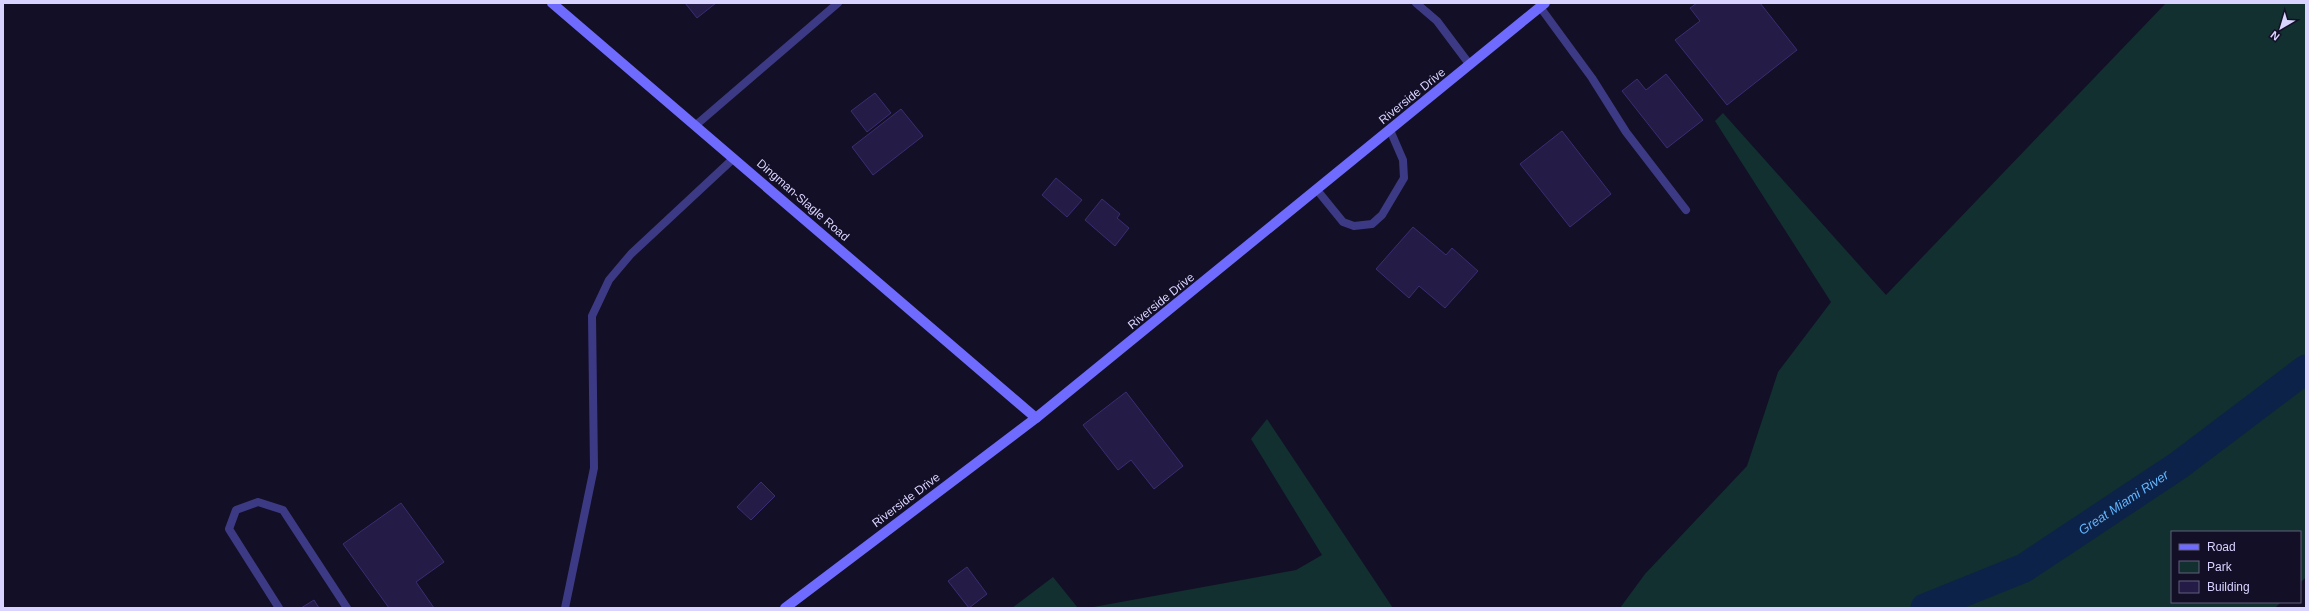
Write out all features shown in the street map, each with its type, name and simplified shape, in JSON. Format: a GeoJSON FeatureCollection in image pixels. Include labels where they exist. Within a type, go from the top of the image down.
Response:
{"type":"FeatureCollection","features":[{"type":"Feature","properties":{"kind":"main road","name":"Dingman-Slagle Road"},"geometry":{"type":"LineString","coordinates":[[552,3],[696,124],[1036,418]]}},
{"type":"Feature","properties":{"kind":"main road","name":"Riverside Drive"},"geometry":{"type":"LineString","coordinates":[[785,608],[1036,418],[1542,5]]}},
{"type":"Feature","properties":{"kind":"lane"},"geometry":{"type":"LineString","coordinates":[[696,124],[838,3]]}},
{"type":"Feature","properties":{"kind":"lane"},"geometry":{"type":"LineString","coordinates":[[1416,3],[1437,21],[1470,65]]}},
{"type":"Feature","properties":{"kind":"lane"},"geometry":{"type":"LineString","coordinates":[[1542,5],[1592,78],[1626,132],[1686,210]]}},
{"type":"Feature","properties":{"kind":"lane"},"geometry":{"type":"LineString","coordinates":[[1317,190],[1343,222],[1354,226],[1372,224],[1382,215],[1404,178],[1403,160],[1390,130]]}},
{"type":"Feature","properties":{"kind":"lane"},"geometry":{"type":"LineString","coordinates":[[565,608],[594,468],[592,316],[609,280],[631,254],[734,158]]}},
{"type":"Feature","properties":{"kind":"lane"},"geometry":{"type":"LineString","coordinates":[[279,608],[229,529],[236,510],[258,502],[283,510],[347,608]]}},
{"type":"Feature","properties":{"kind":"green space"},"geometry":{"type":"Polygon","coordinates":[[[2166,3],[2306,3],[2306,577],[2301,582],[2301,531],[2171,531],[2171,603],[2280,603],[2275,608],[1620,608],[1645,574],[1747,466],[1778,372],[1831,302],[1715,121],[1723,113],[1886,295],[2166,3]]]}},
{"type":"Feature","properties":{"kind":"green space"},"geometry":{"type":"Polygon","coordinates":[[[1267,419],[1393,608],[1088,608],[1296,570],[1322,555],[1251,439],[1267,419]]]}},
{"type":"Feature","properties":{"kind":"green space"},"geometry":{"type":"Polygon","coordinates":[[[1053,577],[1078,608],[1012,608],[1053,577]]]}},
{"type":"Feature","properties":{"kind":"building"},"geometry":{"type":"Polygon","coordinates":[[[685,3],[716,3],[697,18],[685,3]]]}},
{"type":"Feature","properties":{"kind":"building"},"geometry":{"type":"Polygon","coordinates":[[[1697,3],[1760,3],[1797,50],[1727,105],[1675,40],[1700,21],[1690,8],[1697,3]]]}},
{"type":"Feature","properties":{"kind":"building"},"geometry":{"type":"Polygon","coordinates":[[[1666,74],[1703,120],[1667,148],[1622,91],[1637,79],[1646,90],[1666,74]]]}},
{"type":"Feature","properties":{"kind":"building"},"geometry":{"type":"Polygon","coordinates":[[[875,93],[891,113],[867,132],[851,111],[875,93]]]}},
{"type":"Feature","properties":{"kind":"building"},"geometry":{"type":"Polygon","coordinates":[[[901,109],[923,136],[873,175],[852,147],[901,109]]]}},
{"type":"Feature","properties":{"kind":"building"},"geometry":{"type":"Polygon","coordinates":[[[1562,131],[1611,194],[1570,227],[1520,164],[1562,131]]]}},
{"type":"Feature","properties":{"kind":"building"},"geometry":{"type":"Polygon","coordinates":[[[1056,178],[1082,200],[1067,217],[1042,195],[1056,178]]]}},
{"type":"Feature","properties":{"kind":"building"},"geometry":{"type":"Polygon","coordinates":[[[1102,199],[1120,214],[1117,218],[1129,228],[1115,246],[1085,220],[1102,199]]]}},
{"type":"Feature","properties":{"kind":"building"},"geometry":{"type":"Polygon","coordinates":[[[1413,227],[1446,255],[1452,248],[1478,271],[1445,308],[1419,286],[1409,298],[1376,269],[1413,227]]]}},
{"type":"Feature","properties":{"kind":"building"},"geometry":{"type":"Polygon","coordinates":[[[1126,392],[1183,466],[1154,489],[1131,460],[1118,470],[1083,425],[1126,392]]]}},
{"type":"Feature","properties":{"kind":"building"},"geometry":{"type":"Polygon","coordinates":[[[761,482],[775,496],[751,520],[737,507],[761,482]]]}},
{"type":"Feature","properties":{"kind":"building"},"geometry":{"type":"Polygon","coordinates":[[[401,503],[444,562],[416,582],[434,608],[389,608],[343,544],[401,503]]]}},
{"type":"Feature","properties":{"kind":"building"},"geometry":{"type":"Polygon","coordinates":[[[967,567],[987,594],[969,608],[948,581],[967,567]]]}},
{"type":"Feature","properties":{"kind":"building"},"geometry":{"type":"Polygon","coordinates":[[[314,600],[319,608],[301,608],[314,600]]]}},
{"type":"Feature","properties":{"kind":"waterway","name":"Great Miami River"},"geometry":{"type":"LineString","coordinates":[[1925,608],[2024,568],[2179,465],[2306,369]]}}]}
